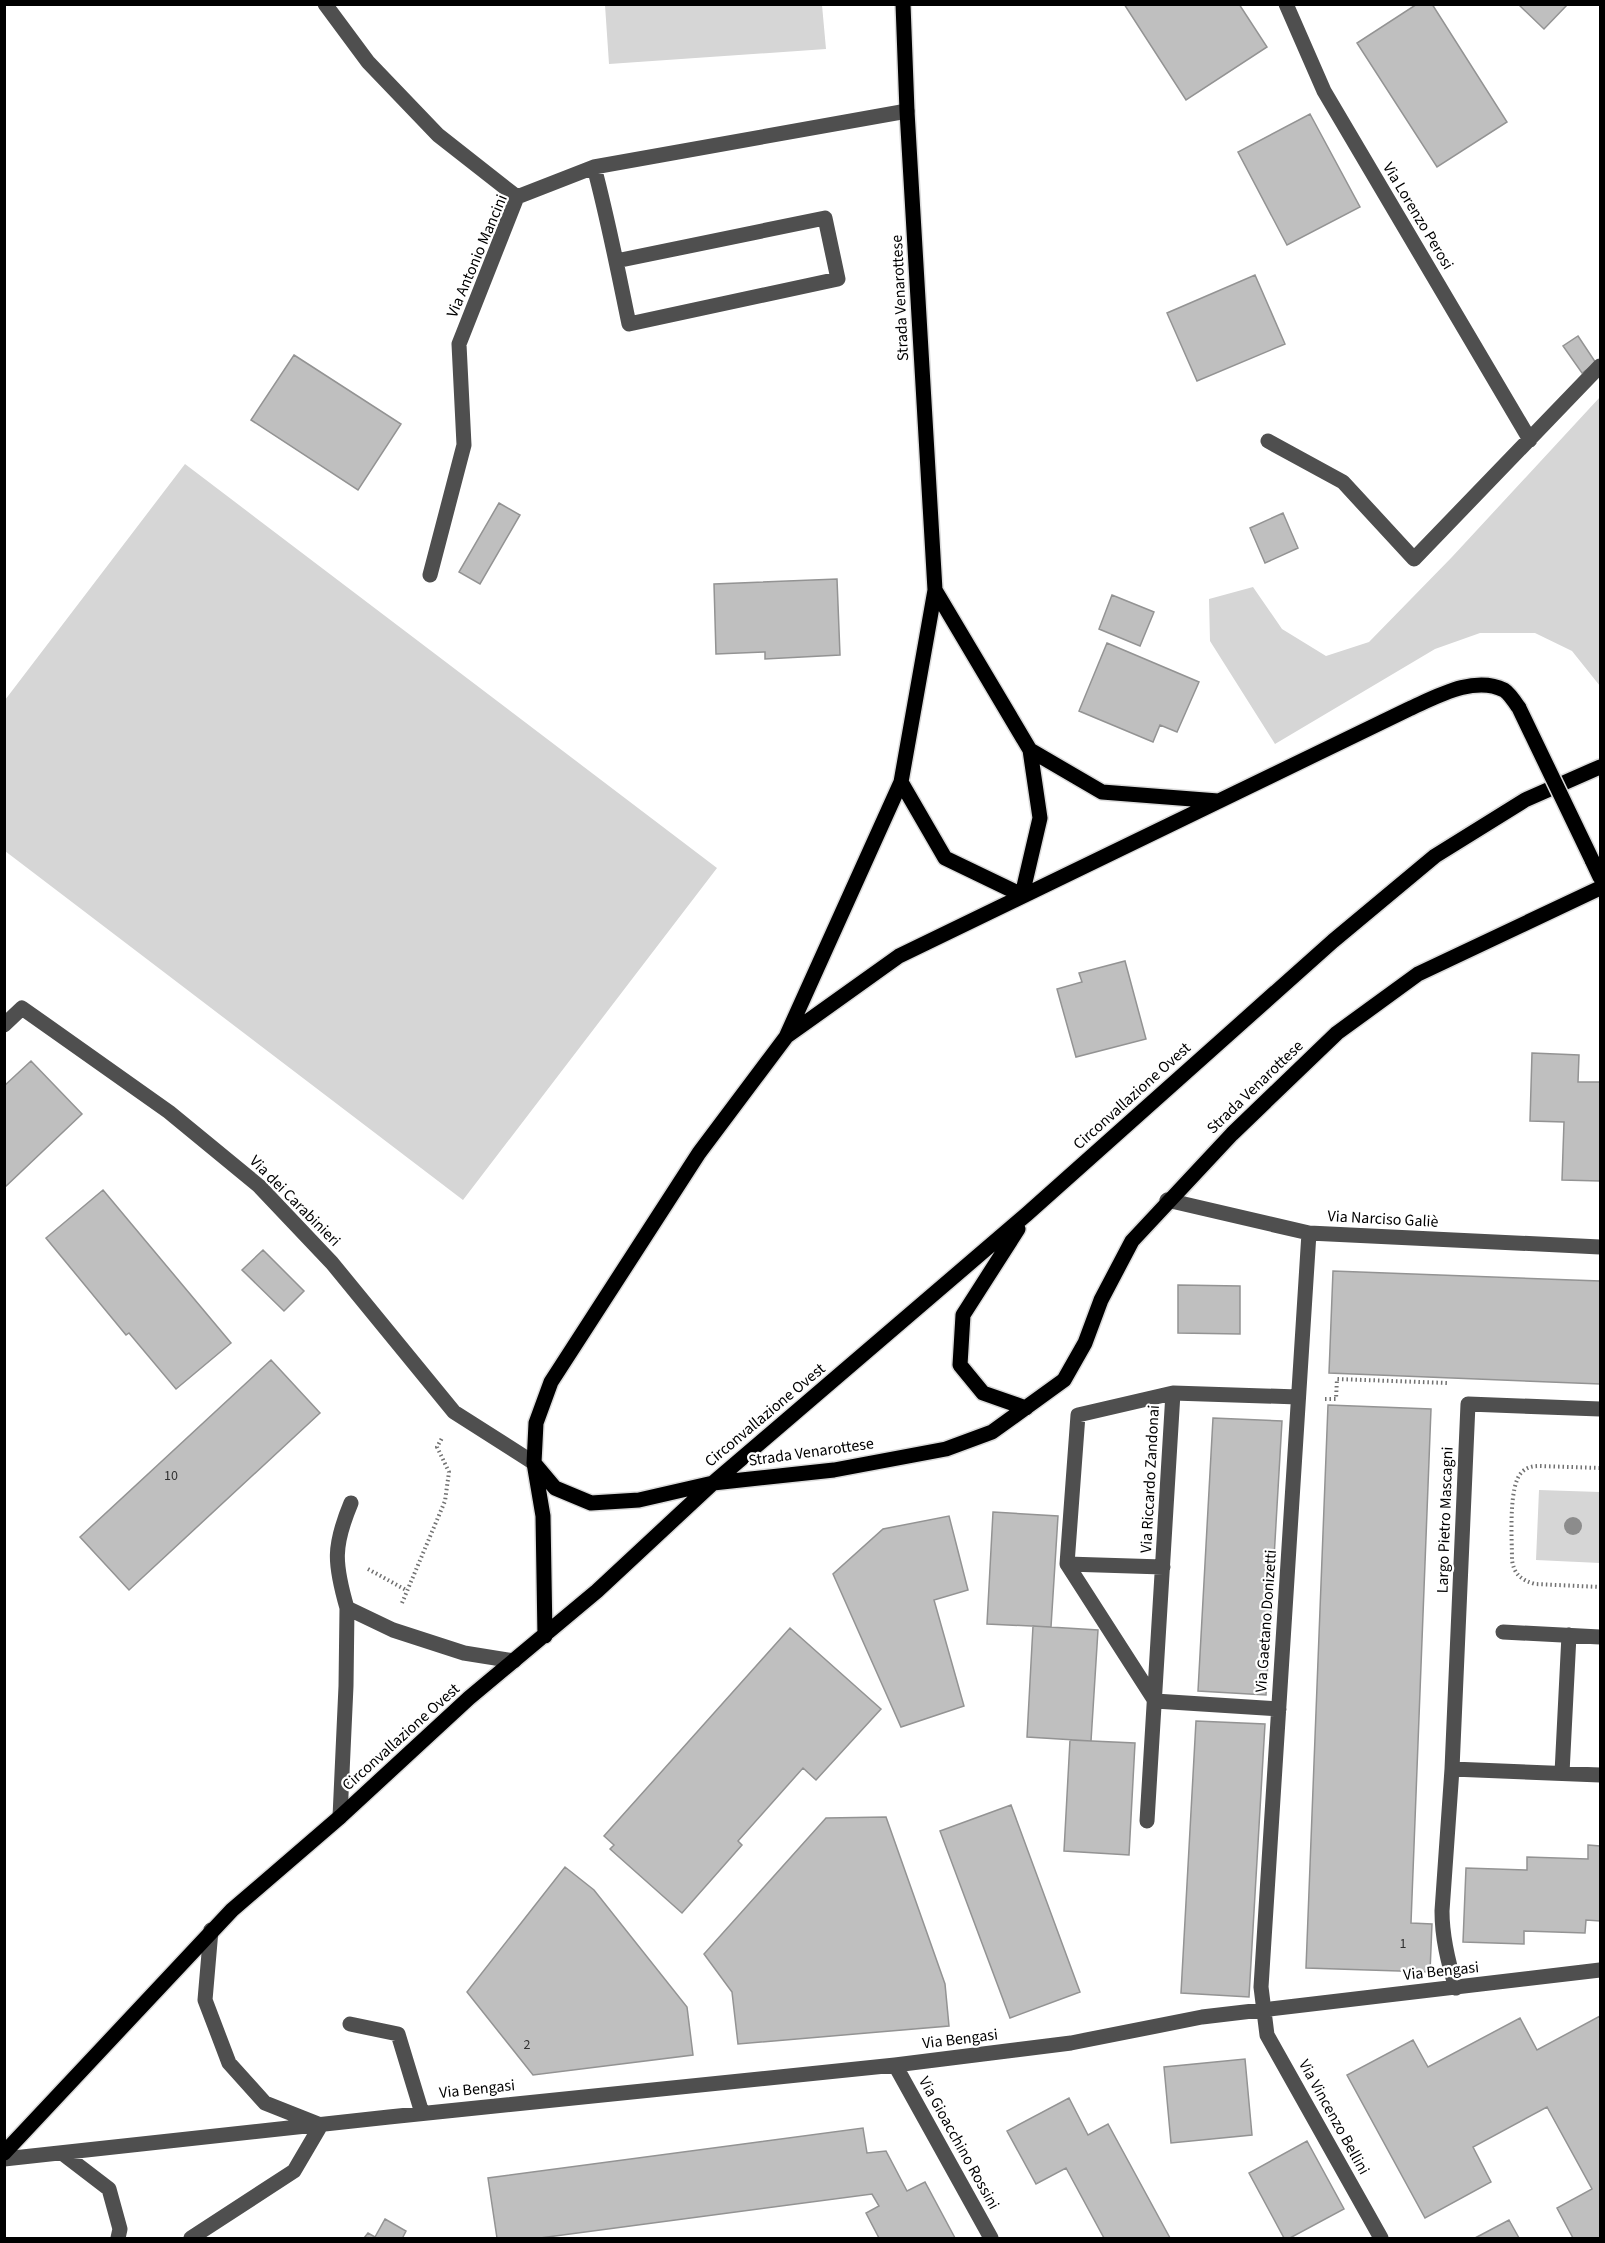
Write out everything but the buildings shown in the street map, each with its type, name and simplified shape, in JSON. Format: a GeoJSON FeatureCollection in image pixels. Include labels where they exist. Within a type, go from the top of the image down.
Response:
{"type":"FeatureCollection","features":[{"type":"Feature","properties":{"kind":"main road","name":"Strada Venarottese"},"geometry":{"type":"LineString","coordinates":[[544,1636],[543,1516],[534,1463],[536,1423],[551,1382],[699,1153],[786,1037],[901,782],[934,590],[903,4]]}},
{"type":"Feature","properties":{"kind":"main road","name":"Strada Venarottese"},"geometry":{"type":"LineString","coordinates":[[934,590],[1030,750],[1040,818],[1022,895]]}},
{"type":"Feature","properties":{"kind":"main road","name":"Strada Venarottese"},"geometry":{"type":"LineString","coordinates":[[786,1037],[899,956],[1461,686],[1482,686],[1504,690],[1519,708],[1600,877]]}},
{"type":"Feature","properties":{"kind":"main road","name":"Strada Venarottese"},"geometry":{"type":"LineString","coordinates":[[1030,750],[1102,792],[1218,801]]}},
{"type":"Feature","properties":{"kind":"main road","name":"Circonvallazione Ovest"},"geometry":{"type":"LineString","coordinates":[[4,2153],[232,1910],[340,1817],[469,1698],[597,1591],[713,1483],[1027,1214],[1332,941],[1435,856],[1525,800],[1600,767]]}},
{"type":"Feature","properties":{"kind":"main road"},"geometry":{"type":"LineString","coordinates":[[901,782],[945,858],[1022,895]]}},
{"type":"Feature","properties":{"kind":"main road","name":"Strada Venarottese"},"geometry":{"type":"LineString","coordinates":[[534,1463],[555,1488],[591,1503],[639,1500],[713,1483],[834,1470],[946,1449],[992,1432],[1064,1380],[1085,1343],[1101,1300],[1132,1241],[1167,1200],[1232,1134],[1337,1033],[1419,974],[1600,888]]}},
{"type":"Feature","properties":{"kind":"main road"},"geometry":{"type":"LineString","coordinates":[[1026,1408],[983,1393],[960,1365],[963,1315],[1027,1214]]}},
{"type":"Feature","properties":{"kind":"street"},"geometry":{"type":"LineString","coordinates":[[326,4],[368,62],[438,135],[518,197]]}},
{"type":"Feature","properties":{"kind":"street","name":"Via Lorenzo Perosi"},"geometry":{"type":"LineString","coordinates":[[1286,4],[1324,91],[1530,440]]}},
{"type":"Feature","properties":{"kind":"street","name":"Via Antonio Mancini"},"geometry":{"type":"LineString","coordinates":[[430,575],[464,445],[459,344],[518,197],[594,167],[907,111]]}},
{"type":"Feature","properties":{"kind":"street"},"geometry":{"type":"LineString","coordinates":[[594,167],[629,324],[838,279],[825,218],[616,261]]}},
{"type":"Feature","properties":{"kind":"street"},"geometry":{"type":"LineString","coordinates":[[1268,441],[1343,482],[1414,559],[1600,366]]}},
{"type":"Feature","properties":{"kind":"street","name":"Via dei Carabinieri"},"geometry":{"type":"LineString","coordinates":[[4,1025],[22,1008],[169,1112],[259,1186],[332,1263],[454,1412],[534,1463]]}},
{"type":"Feature","properties":{"kind":"street","name":"Via Narciso Galiè"},"geometry":{"type":"LineString","coordinates":[[1167,1200],[1309,1233],[1600,1247]]}},
{"type":"Feature","properties":{"kind":"street","name":"Via Gaetano Donizetti"},"geometry":{"type":"LineString","coordinates":[[1263,2011],[1261,1987],[1309,1233]]}},
{"type":"Feature","properties":{"kind":"street","name":"Via Riccardo Zandonai"},"geometry":{"type":"LineString","coordinates":[[1162,1567],[1067,1564],[1078,1415],[1173,1393],[1298,1397]]}},
{"type":"Feature","properties":{"kind":"street","name":"Via Riccardo Zandonai"},"geometry":{"type":"LineString","coordinates":[[1147,1821],[1173,1393]]}},
{"type":"Feature","properties":{"kind":"street","name":"Largo Pietro Mascagni"},"geometry":{"type":"LineString","coordinates":[[1456,1988],[1442,1934],[1452,1769],[1468,1404],[1600,1409]]}},
{"type":"Feature","properties":{"kind":"street"},"geometry":{"type":"LineString","coordinates":[[340,1817],[347,1608],[339,1579],[337,1552],[340,1529],[351,1503]]}},
{"type":"Feature","properties":{"kind":"street"},"geometry":{"type":"LineString","coordinates":[[1067,1564],[1155,1701],[1279,1709]]}},
{"type":"Feature","properties":{"kind":"street"},"geometry":{"type":"LineString","coordinates":[[347,1608],[393,1630],[464,1653],[514,1661]]}},
{"type":"Feature","properties":{"kind":"street"},"geometry":{"type":"LineString","coordinates":[[1503,1632],[1600,1636]]}},
{"type":"Feature","properties":{"kind":"street"},"geometry":{"type":"LineString","coordinates":[[1562,1773],[1569,1635]]}},
{"type":"Feature","properties":{"kind":"street"},"geometry":{"type":"LineString","coordinates":[[1452,1769],[1600,1775]]}},
{"type":"Feature","properties":{"kind":"street","name":"Via Bengasi"},"geometry":{"type":"LineString","coordinates":[[211,1930],[205,2000],[229,2062],[266,2103],[321,2125]]}},
{"type":"Feature","properties":{"kind":"street","name":"Via Bengasi"},"geometry":{"type":"LineString","coordinates":[[4,2159],[422,2113],[895,2065],[1071,2043],[1202,2017],[1600,1970]]}},
{"type":"Feature","properties":{"kind":"street","name":"Via Vincenzo Bellini"},"geometry":{"type":"LineString","coordinates":[[1263,2011],[1267,2035],[1381,2238]]}},
{"type":"Feature","properties":{"kind":"street"},"geometry":{"type":"LineString","coordinates":[[350,2024],[398,2034],[422,2113]]}},
{"type":"Feature","properties":{"kind":"street","name":"Via Gioacchino Rossini"},"geometry":{"type":"LineString","coordinates":[[895,2065],[991,2238]]}},
{"type":"Feature","properties":{"kind":"street"},"geometry":{"type":"LineString","coordinates":[[191,2238],[294,2171],[321,2125]]}},
{"type":"Feature","properties":{"kind":"street"},"geometry":{"type":"LineString","coordinates":[[62,2153],[109,2189],[120,2229],[118,2238]]}},
{"type":"Feature","properties":{"kind":"path"},"geometry":{"type":"LineString","coordinates":[[1337,1379],[1448,1383]]}},
{"type":"Feature","properties":{"kind":"path"},"geometry":{"type":"LineString","coordinates":[[393,1630],[406,1590],[445,1501],[449,1472],[437,1447],[454,1412]]}},
{"type":"Feature","properties":{"kind":"path"},"geometry":{"type":"LineString","coordinates":[[1600,1468],[1539,1466],[1530,1467],[1522,1472],[1514,1488],[1512,1560],[1513,1568],[1518,1576],[1526,1582],[1600,1587]]}},
{"type":"Feature","properties":{"kind":"path"},"geometry":{"type":"LineString","coordinates":[[337,1552],[406,1590]]}},
{"type":"Feature","properties":{"kind":"shaded area"},"geometry":{"type":"Polygon","coordinates":[[[605,5],[822,5],[826,49],[609,64],[605,5]]]}},
{"type":"Feature","properties":{"kind":"shaded area"},"geometry":{"type":"Polygon","coordinates":[[[1600,397],[1600,686],[1572,651],[1535,633],[1480,633],[1435,649],[1275,744],[1210,641],[1209,599],[1253,587],[1282,629],[1326,656],[1369,642],[1452,557],[1600,397]]]}},
{"type":"Feature","properties":{"kind":"shaded area"},"geometry":{"type":"Polygon","coordinates":[[[185,464],[717,868],[463,1200],[5,851],[5,700],[185,464]]]}},
{"type":"Feature","properties":{"kind":"shaded area"},"geometry":{"type":"Polygon","coordinates":[[[1539,1490],[1600,1492],[1600,1563],[1536,1560],[1539,1490]]]}}]}
